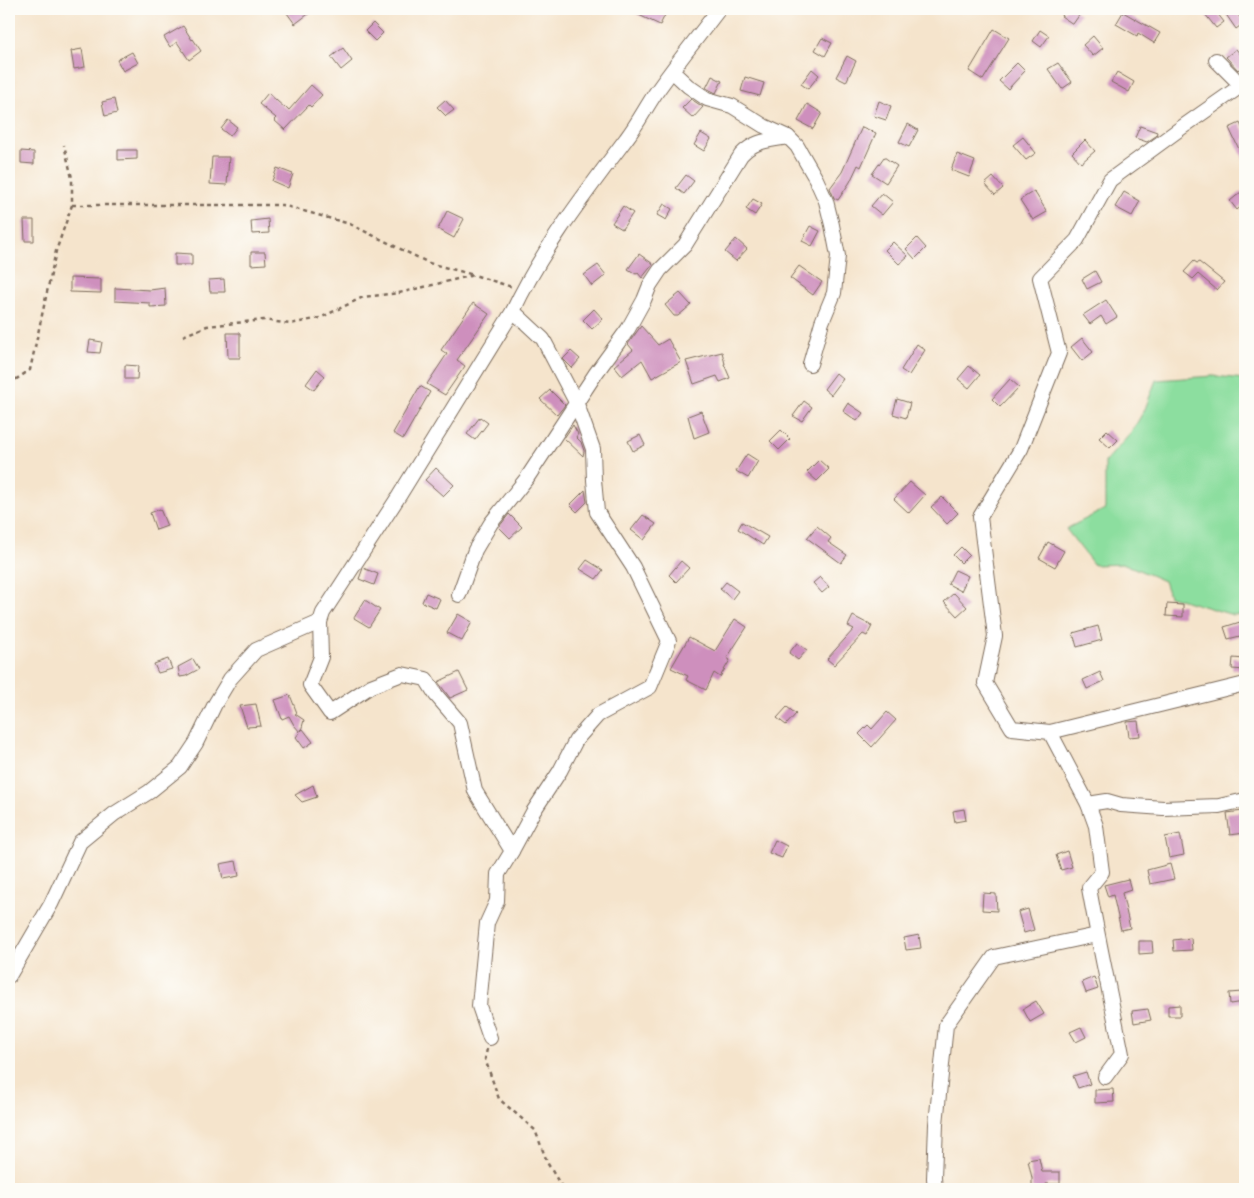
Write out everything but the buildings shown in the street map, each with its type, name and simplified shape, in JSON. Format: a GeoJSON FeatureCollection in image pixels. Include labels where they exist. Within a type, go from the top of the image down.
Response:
{"type":"FeatureCollection","features":[{"type":"Feature","properties":{"kind":"street"},"geometry":{"type":"LineString","coordinates":[[512,852],[475,791],[460,723],[436,695],[426,679],[402,674],[371,686],[330,713],[310,685],[321,657],[320,622],[323,614],[399,496],[513,311],[523,290],[588,188],[627,138],[655,94],[719,9]]}},
{"type":"Feature","properties":{"kind":"street"},"geometry":{"type":"LineString","coordinates":[[1216,60],[1243,84],[1110,180],[1077,240],[1040,278],[1059,353],[1020,449],[980,517],[995,636],[985,683],[1012,728],[1050,732],[1245,684]]}},
{"type":"Feature","properties":{"kind":"street"},"geometry":{"type":"LineString","coordinates":[[672,72],[707,99],[732,106],[764,126],[788,137],[797,146],[806,160],[826,201],[838,256],[834,293],[822,322],[810,364]]}},
{"type":"Feature","properties":{"kind":"street"},"geometry":{"type":"LineString","coordinates":[[459,595],[475,550],[490,523],[527,478],[596,373],[628,329],[644,300],[650,284],[660,270],[685,245],[741,155],[758,142],[788,137]]}},
{"type":"Feature","properties":{"kind":"street"},"geometry":{"type":"LineString","coordinates":[[490,1038],[479,1006],[487,923],[497,900],[498,874],[533,812],[560,771],[576,740],[598,715],[650,687],[669,641],[633,567],[597,512],[593,449],[577,404],[544,339],[513,311]]}},
{"type":"Feature","properties":{"kind":"street"},"geometry":{"type":"LineString","coordinates":[[9,976],[51,904],[80,842],[114,814],[149,792],[180,767],[196,744],[215,704],[230,679],[256,650],[320,622]]}},
{"type":"Feature","properties":{"kind":"street"},"geometry":{"type":"LineString","coordinates":[[1050,732],[1088,804],[1096,826],[1102,872],[1089,888],[1122,1054],[1105,1078]]}},
{"type":"Feature","properties":{"kind":"street"},"geometry":{"type":"LineString","coordinates":[[1088,804],[1107,800],[1121,805],[1163,808],[1220,806],[1245,800]]}},
{"type":"Feature","properties":{"kind":"street"},"geometry":{"type":"LineString","coordinates":[[936,1189],[934,1178],[936,1124],[946,1025],[994,957],[1097,935]]}},
{"type":"Feature","properties":{"kind":"path"},"geometry":{"type":"LineString","coordinates":[[9,384],[30,370],[56,251],[72,205],[72,178],[64,145]]}},
{"type":"Feature","properties":{"kind":"path"},"geometry":{"type":"LineString","coordinates":[[72,205],[282,205],[350,224],[429,263],[523,290]]}},
{"type":"Feature","properties":{"kind":"path"},"geometry":{"type":"LineString","coordinates":[[183,336],[207,326],[264,320],[290,324],[320,318],[362,297],[399,293],[474,276]]}},
{"type":"Feature","properties":{"kind":"path"},"geometry":{"type":"LineString","coordinates":[[490,1038],[485,1059],[499,1099],[535,1130],[548,1164],[563,1189]]}},
{"type":"Feature","properties":{"kind":"green space"},"geometry":{"type":"Polygon","coordinates":[[[1213,376],[1245,379],[1245,614],[1233,615],[1169,596],[1164,581],[1125,564],[1094,565],[1066,529],[1105,509],[1105,462],[1131,433],[1145,409],[1156,380],[1213,376]]]}}]}
